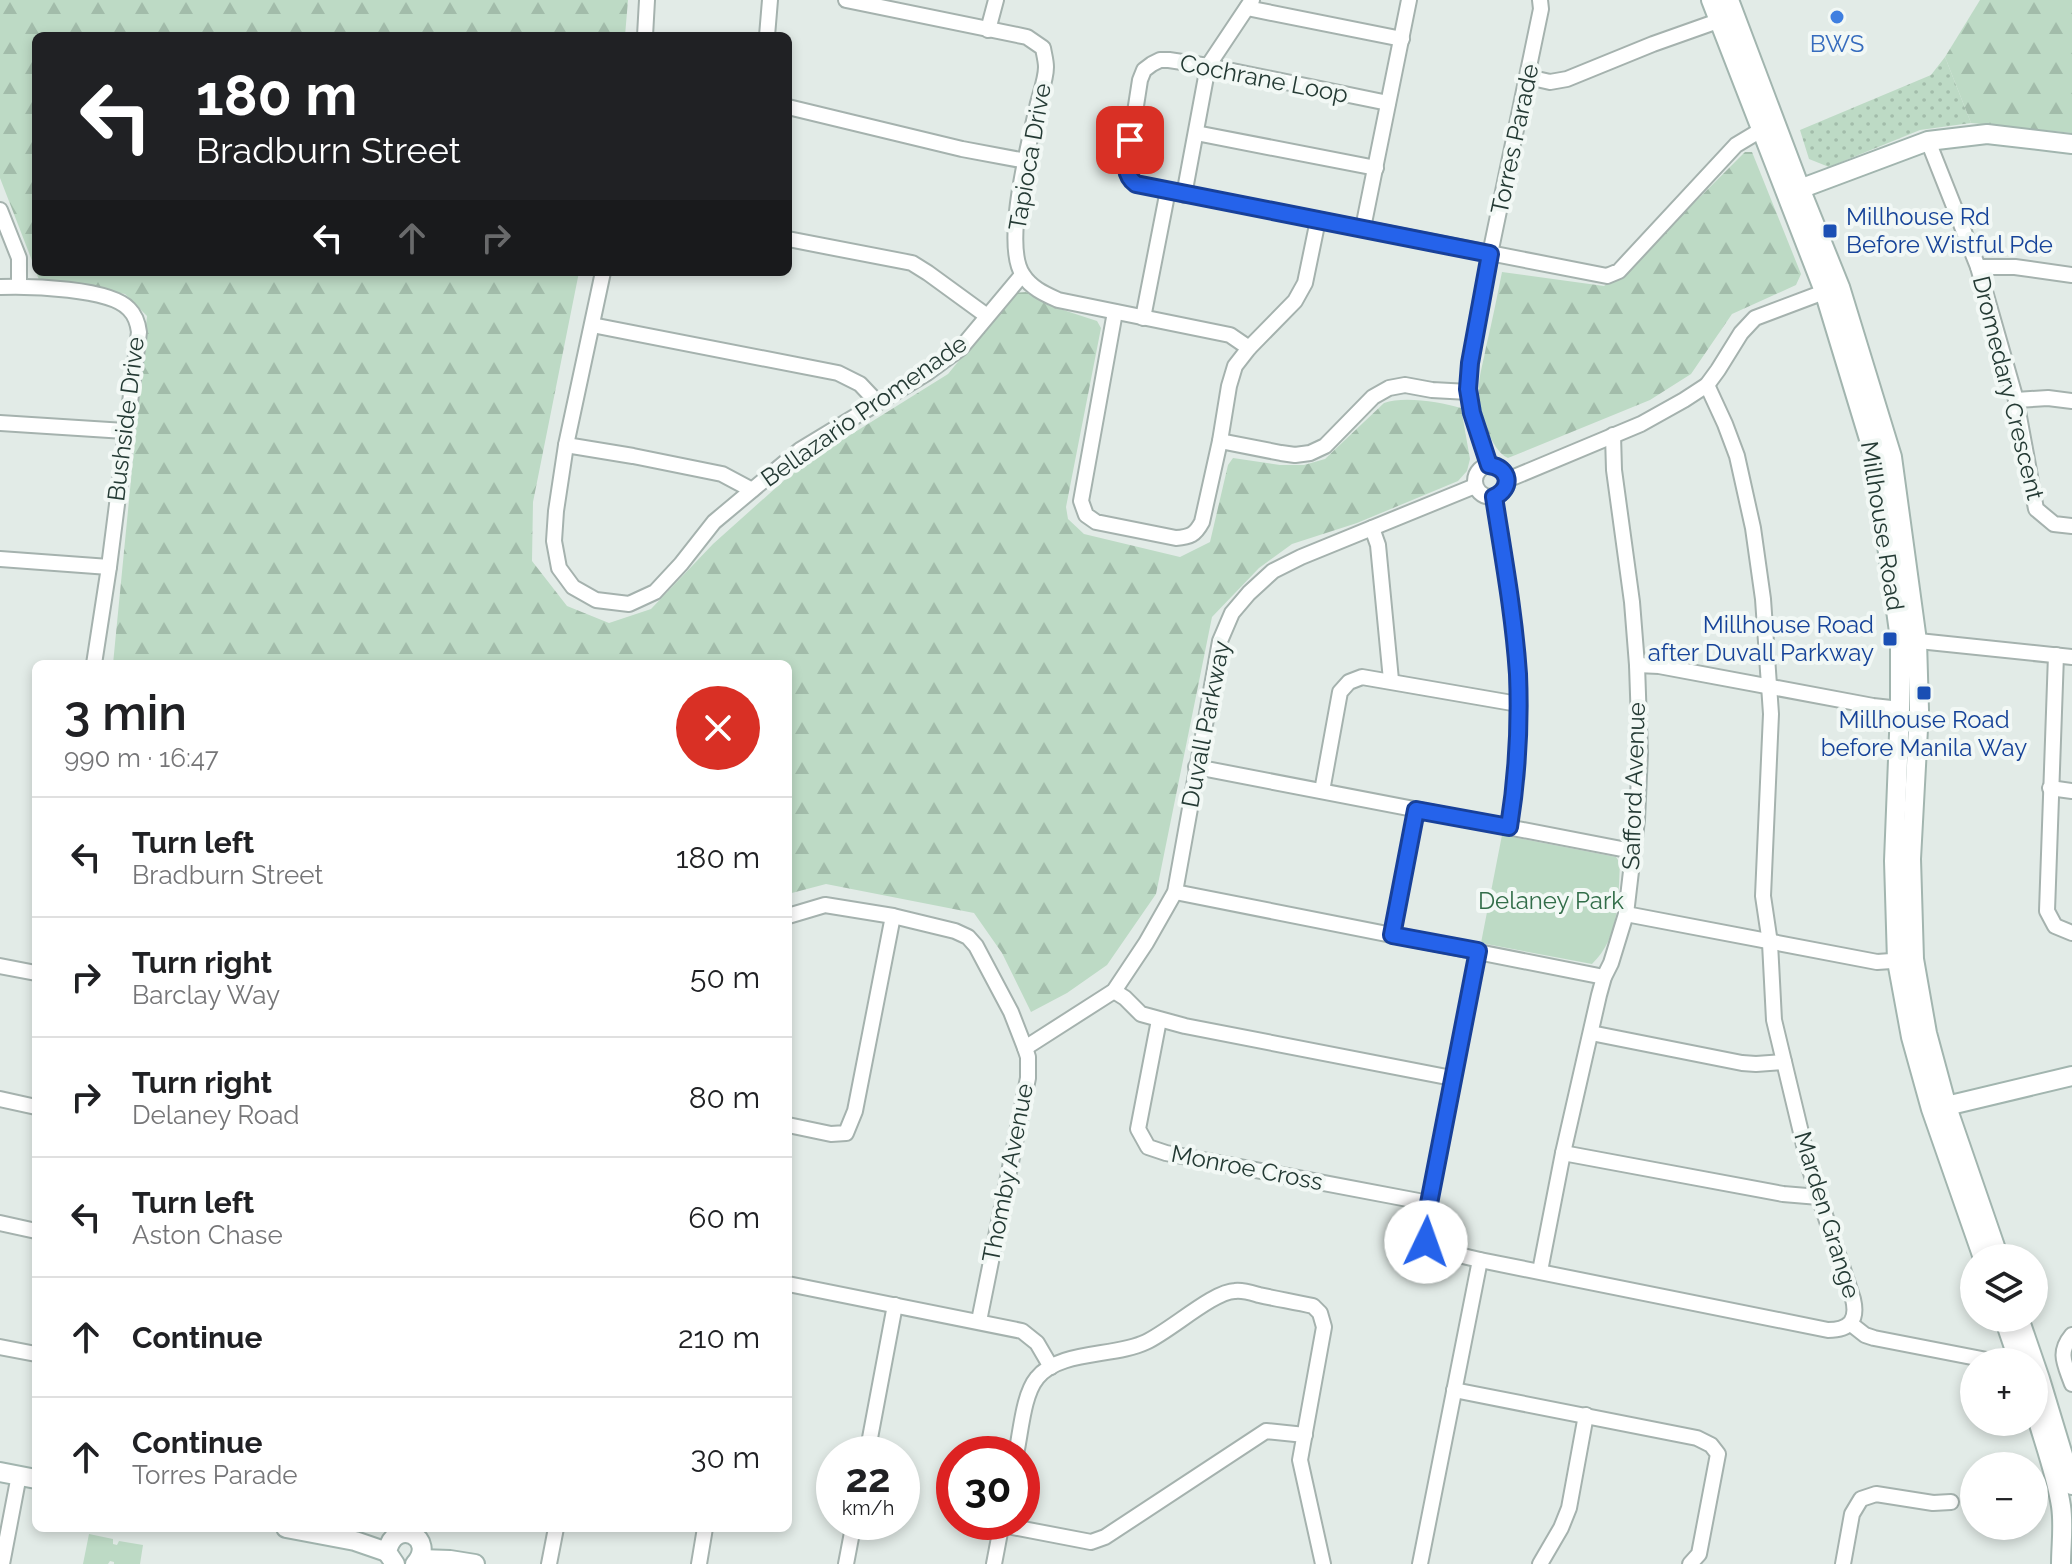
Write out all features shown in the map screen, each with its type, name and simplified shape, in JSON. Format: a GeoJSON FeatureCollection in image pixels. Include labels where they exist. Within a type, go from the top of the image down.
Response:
{"type":"FeatureCollection","features":[{"type":"Feature","properties":{"kind":"main road","name":"Millhouse Road"},"geometry":{"type":"LineString","coordinates":[[1711,0],[1761,130],[1794,191]]}},
{"type":"Feature","properties":{"kind":"main road","name":"Millhouse Road"},"geometry":{"type":"LineString","coordinates":[[1729,0],[1794,191],[1832,289],[1884,458],[1919,710],[1905,960]]}},
{"type":"Feature","properties":{"kind":"main road"},"geometry":{"type":"LineString","coordinates":[[1794,191],[1928,141],[1987,134],[2072,144]]}},
{"type":"Feature","properties":{"kind":"main road","name":"Millhouse Road"},"geometry":{"type":"LineString","coordinates":[[1908,640],[1900,709],[1894,861],[1911,1037],[1993,1244]]}},
{"type":"Feature","properties":{"kind":"main road"},"geometry":{"type":"LineString","coordinates":[[1939,1108],[2072,1076]]}},
{"type":"Feature","properties":{"kind":"main road","name":"Millhouse Road"},"geometry":{"type":"LineString","coordinates":[[1939,1108],[1979,1244]]}},
{"type":"Feature","properties":{"kind":"main road"},"geometry":{"type":"LineString","coordinates":[[2024,1332],[2072,1485]]}},
{"type":"Feature","properties":{"kind":"main road"},"geometry":{"type":"LineString","coordinates":[[2042,1436],[2061,1508],[2061,1564]]}},
{"type":"Feature","properties":{"kind":"main road"},"geometry":{"type":"LineString","coordinates":[[310,1532],[475,1564]]}},
{"type":"Feature","properties":{"kind":"street"},"geometry":{"type":"LineString","coordinates":[[645,32],[647,0]]}},
{"type":"Feature","properties":{"kind":"street"},"geometry":{"type":"LineString","coordinates":[[767,32],[770,0]]}},
{"type":"Feature","properties":{"kind":"street","name":"Tapioca Drive"},"geometry":{"type":"LineString","coordinates":[[846,0],[1027,37],[1043,48],[1046,67],[1015,230],[1016,260],[1022,275]]}},
{"type":"Feature","properties":{"kind":"street"},"geometry":{"type":"LineString","coordinates":[[988,30],[996,0]]}},
{"type":"Feature","properties":{"kind":"street"},"geometry":{"type":"LineString","coordinates":[[1363,228],[1409,0]]}},
{"type":"Feature","properties":{"kind":"street","name":"Torres Parade"},"geometry":{"type":"LineString","coordinates":[[1489,465],[1472,413],[1470,363],[1528,77],[1540,0]]}},
{"type":"Feature","properties":{"kind":"street"},"geometry":{"type":"LineString","coordinates":[[1184,195],[1208,66],[1250,4],[1402,39]]}},
{"type":"Feature","properties":{"kind":"street"},"geometry":{"type":"LineString","coordinates":[[1528,77],[1550,82],[1567,79],[1718,21]]}},
{"type":"Feature","properties":{"kind":"street","name":"Cochrane Loop"},"geometry":{"type":"LineString","coordinates":[[1388,103],[1208,66],[1160,60],[1144,70],[1140,80],[1126,170],[1136,184],[1184,195],[1607,276],[1619,271],[1736,145],[1761,130]]}},
{"type":"Feature","properties":{"kind":"street"},"geometry":{"type":"LineString","coordinates":[[792,108],[962,149],[1026,161]]}},
{"type":"Feature","properties":{"kind":"street"},"geometry":{"type":"LineString","coordinates":[[1196,133],[1376,168]]}},
{"type":"Feature","properties":{"kind":"street","name":"Dromedary Crescent"},"geometry":{"type":"LineString","coordinates":[[1928,141],[1978,267],[2016,400],[2036,509],[2054,524],[2072,526]]}},
{"type":"Feature","properties":{"kind":"street"},"geometry":{"type":"LineString","coordinates":[[1143,318],[1168,190]]}},
{"type":"Feature","properties":{"kind":"street"},"geometry":{"type":"LineString","coordinates":[[0,210],[19,258],[19,286]]}},
{"type":"Feature","properties":{"kind":"street"},"geometry":{"type":"LineString","coordinates":[[1115,312],[1081,501],[1086,515],[1096,522],[1187,538],[1196,534],[1202,522],[1235,366],[1295,301],[1305,283],[1318,220]]}},
{"type":"Feature","properties":{"kind":"street"},"geometry":{"type":"LineString","coordinates":[[792,240],[912,263],[987,316]]}},
{"type":"Feature","properties":{"kind":"street"},"geometry":{"type":"LineString","coordinates":[[1978,267],[2015,267],[2072,275]]}},
{"type":"Feature","properties":{"kind":"street"},"geometry":{"type":"LineString","coordinates":[[1022,275],[1044,294],[1058,300],[1230,335],[1249,348]]}},
{"type":"Feature","properties":{"kind":"street","name":"Bellazario Promenade"},"geometry":{"type":"LineString","coordinates":[[602,276],[566,445],[554,541],[559,568],[573,587],[596,600],[629,604],[655,592],[714,522],[800,450],[927,373],[961,348],[1022,275]]}},
{"type":"Feature","properties":{"kind":"street","name":"Bushside Drive"},"geometry":{"type":"LineString","coordinates":[[0,287],[19,286],[97,295],[122,303],[137,323],[139,332],[95,660]]}},
{"type":"Feature","properties":{"kind":"street"},"geometry":{"type":"LineString","coordinates":[[1507,480],[1641,424],[1707,385],[1741,333],[1755,318],[1832,289]]}},
{"type":"Feature","properties":{"kind":"street"},"geometry":{"type":"LineString","coordinates":[[592,325],[838,373],[860,384],[877,402]]}},
{"type":"Feature","properties":{"kind":"street"},"geometry":{"type":"LineString","coordinates":[[1220,441],[1295,455],[1310,453],[1325,446],[1373,397],[1389,388],[1405,385],[1469,392]]}},
{"type":"Feature","properties":{"kind":"street","name":"Marden Grange"},"geometry":{"type":"LineString","coordinates":[[1478,951],[1425,1224],[1426,1242],[1437,1250],[1480,1260],[1828,1330],[1838,1330],[1851,1324],[1856,1308],[1810,1170],[1774,1020],[1770,943],[1763,896],[1771,714],[1763,599],[1753,528],[1737,456],[1707,385]]}},
{"type":"Feature","properties":{"kind":"street"},"geometry":{"type":"LineString","coordinates":[[2016,400],[2048,398],[2072,401]]}},
{"type":"Feature","properties":{"kind":"street"},"geometry":{"type":"LineString","coordinates":[[0,423],[125,431]]}},
{"type":"Feature","properties":{"kind":"street","name":"Safford Avenue"},"geometry":{"type":"LineString","coordinates":[[1540,1271],[1563,1153],[1604,977],[1626,914],[1637,820],[1640,753],[1637,665],[1632,602],[1614,470],[1613,435]]}},
{"type":"Feature","properties":{"kind":"street"},"geometry":{"type":"LineString","coordinates":[[566,445],[722,474],[752,490]]}},
{"type":"Feature","properties":{"kind":"street"},"geometry":{"type":"LineString","coordinates":[[1489,465],[1499,467],[1507,480],[1505,489],[1494,497],[1482,495],[1475,486],[1477,473],[1489,465]]}},
{"type":"Feature","properties":{"kind":"street","name":"Duvall Parkway"},"geometry":{"type":"LineString","coordinates":[[1025,1048],[1114,991],[1175,892],[1220,641],[1232,613],[1273,571],[1475,486]]}},
{"type":"Feature","properties":{"kind":"street"},"geometry":{"type":"LineString","coordinates":[[1494,497],[1517,661],[1518,704],[1509,827]]}},
{"type":"Feature","properties":{"kind":"street"},"geometry":{"type":"LineString","coordinates":[[1372,528],[1378,545],[1391,680]]}},
{"type":"Feature","properties":{"kind":"street"},"geometry":{"type":"LineString","coordinates":[[0,559],[109,567]]}},
{"type":"Feature","properties":{"kind":"street"},"geometry":{"type":"LineString","coordinates":[[1908,640],[2072,657]]}},
{"type":"Feature","properties":{"kind":"street"},"geometry":{"type":"LineString","coordinates":[[2056,655],[2047,911],[2055,926],[2072,933]]}},
{"type":"Feature","properties":{"kind":"street"},"geometry":{"type":"LineString","coordinates":[[1637,665],[1659,666],[1900,709]]}},
{"type":"Feature","properties":{"kind":"street"},"geometry":{"type":"LineString","coordinates":[[1322,791],[1340,692],[1349,682],[1362,677],[1391,680],[1518,704]]}},
{"type":"Feature","properties":{"kind":"street"},"geometry":{"type":"LineString","coordinates":[[1196,767],[1632,851]]}},
{"type":"Feature","properties":{"kind":"street"},"geometry":{"type":"LineString","coordinates":[[2050,788],[2072,791]]}},
{"type":"Feature","properties":{"kind":"street"},"geometry":{"type":"LineString","coordinates":[[1392,935],[1416,810]]}},
{"type":"Feature","properties":{"kind":"street"},"geometry":{"type":"LineString","coordinates":[[1175,892],[1604,977]]}},
{"type":"Feature","properties":{"kind":"street","name":"Thomby Avenue"},"geometry":{"type":"LineString","coordinates":[[792,915],[825,905],[893,916],[955,931],[968,937],[976,946],[1011,1012],[1028,1057],[1028,1078],[979,1321]]}},
{"type":"Feature","properties":{"kind":"street"},"geometry":{"type":"LineString","coordinates":[[1626,914],[1877,962],[1905,960]]}},
{"type":"Feature","properties":{"kind":"street"},"geometry":{"type":"LineString","coordinates":[[792,1126],[831,1134],[846,1133],[855,1111],[893,916]]}},
{"type":"Feature","properties":{"kind":"street"},"geometry":{"type":"LineString","coordinates":[[0,966],[32,972]]}},
{"type":"Feature","properties":{"kind":"street"},"geometry":{"type":"LineString","coordinates":[[1114,991],[1141,1014],[1159,1020],[1452,1078]]}},
{"type":"Feature","properties":{"kind":"street","name":"Monroe Cross"},"geometry":{"type":"LineString","coordinates":[[1159,1020],[1138,1129],[1148,1147],[1429,1203]]}},
{"type":"Feature","properties":{"kind":"street"},"geometry":{"type":"LineString","coordinates":[[1591,1033],[1742,1063],[1784,1062]]}},
{"type":"Feature","properties":{"kind":"street"},"geometry":{"type":"LineString","coordinates":[[0,1099],[32,1106]]}},
{"type":"Feature","properties":{"kind":"street"},"geometry":{"type":"LineString","coordinates":[[1563,1153],[1783,1194],[1819,1197]]}},
{"type":"Feature","properties":{"kind":"street"},"geometry":{"type":"LineString","coordinates":[[0,1223],[32,1230]]}},
{"type":"Feature","properties":{"kind":"street"},"geometry":{"type":"LineString","coordinates":[[1420,1564],[1480,1260]]}},
{"type":"Feature","properties":{"kind":"street"},"geometry":{"type":"LineString","coordinates":[[792,1285],[1022,1331],[1037,1343],[1051,1367]]}},
{"type":"Feature","properties":{"kind":"street"},"geometry":{"type":"LineString","coordinates":[[1020,1436],[1029,1393],[1037,1377],[1051,1367],[1075,1357],[1144,1344],[1221,1293],[1237,1290],[1313,1306],[1320,1313],[1324,1327],[1300,1460],[1323,1564]]}},
{"type":"Feature","properties":{"kind":"street"},"geometry":{"type":"LineString","coordinates":[[870,1436],[895,1305]]}},
{"type":"Feature","properties":{"kind":"street"},"geometry":{"type":"LineString","coordinates":[[1851,1324],[1874,1338],[1960,1355]]}},
{"type":"Feature","properties":{"kind":"street"},"geometry":{"type":"LineString","coordinates":[[2072,1335],[2064,1347],[2063,1356],[2072,1384]]}},
{"type":"Feature","properties":{"kind":"street"},"geometry":{"type":"LineString","coordinates":[[0,1347],[32,1353]]}},
{"type":"Feature","properties":{"kind":"street"},"geometry":{"type":"LineString","coordinates":[[1454,1390],[1697,1438],[1711,1445],[1718,1454],[1699,1554],[1690,1564]]}},
{"type":"Feature","properties":{"kind":"street"},"geometry":{"type":"LineString","coordinates":[[1540,1564],[1569,1508],[1586,1415]]}},
{"type":"Feature","properties":{"kind":"street"},"geometry":{"type":"LineString","coordinates":[[1040,1532],[1091,1542],[1105,1537],[1266,1431],[1305,1435]]}},
{"type":"Feature","properties":{"kind":"street"},"geometry":{"type":"LineString","coordinates":[[2,1564],[18,1475]]}},
{"type":"Feature","properties":{"kind":"street"},"geometry":{"type":"LineString","coordinates":[[1843,1564],[1852,1514],[1861,1499],[1876,1494],[1933,1503],[1951,1502]]}},
{"type":"Feature","properties":{"kind":"street"},"geometry":{"type":"LineString","coordinates":[[549,1564],[555,1532]]}},
{"type":"Feature","properties":{"kind":"street"},"geometry":{"type":"LineString","coordinates":[[699,1564],[704,1532]]}},
{"type":"Feature","properties":{"kind":"street"},"geometry":{"type":"LineString","coordinates":[[846,1564],[851,1540]]}},
{"type":"Feature","properties":{"kind":"street"},"geometry":{"type":"LineString","coordinates":[[994,1564],[999,1540]]}},
{"type":"Feature","properties":{"kind":"green space"},"geometry":{"type":"Polygon","coordinates":[[[0,0],[628,0],[625,32],[32,32],[32,261],[0,178],[0,0]]]}},
{"type":"Feature","properties":{"kind":"green space"},"geometry":{"type":"Polygon","coordinates":[[[1980,0],[2072,0],[2072,133],[1971,123],[1945,57],[1980,0]]]}},
{"type":"Feature","properties":{"kind":"green space"},"geometry":{"type":"Polygon","coordinates":[[[1945,57],[1971,123],[1920,130],[1829,167],[1809,159],[1800,130],[1931,75],[1945,57]]]}},
{"type":"Feature","properties":{"kind":"green space"},"geometry":{"type":"Polygon","coordinates":[[[1745,152],[1752,152],[1801,274],[1796,285],[1732,314],[1691,374],[1650,400],[1508,458],[1501,453],[1490,436],[1482,414],[1479,384],[1502,272],[1604,286],[1637,260],[1745,152]]]}},
{"type":"Feature","properties":{"kind":"green space"},"geometry":{"type":"Polygon","coordinates":[[[38,276],[578,276],[533,502],[532,561],[567,606],[609,623],[651,609],[713,544],[799,467],[948,374],[1014,293],[1026,292],[1048,305],[1097,321],[1101,328],[1066,507],[1068,519],[1084,534],[1180,557],[1210,542],[1228,465],[1233,458],[1280,465],[1304,465],[1325,459],[1384,403],[1392,401],[1422,401],[1461,408],[1470,459],[1467,471],[1458,481],[1357,523],[1292,544],[1259,568],[1212,617],[1156,894],[1107,965],[1067,993],[1031,1012],[1002,953],[974,913],[826,884],[792,893],[792,660],[113,660],[147,316],[125,294],[39,280],[38,276]]]}},
{"type":"Feature","properties":{"kind":"green space","name":"Delaney Park"},"geometry":{"type":"Polygon","coordinates":[[[1502,835],[1616,857],[1620,863],[1616,917],[1608,942],[1592,964],[1481,943],[1502,835]]]}},
{"type":"Feature","properties":{"kind":"green space"},"geometry":{"type":"Polygon","coordinates":[[[89,1534],[113,1539],[113,1544],[117,1545],[119,1541],[143,1545],[140,1564],[114,1564],[110,1561],[108,1564],[83,1564],[89,1534]]]}},
{"type":"Feature","properties":{"kind":"place","name":"BWS"},"geometry":{"type":"Point","coordinates":[1837,17]}},
{"type":"Feature","properties":{"kind":"place","name":"Millhouse Rd Before Wistful Pde"},"geometry":{"type":"Point","coordinates":[1830,231]}},
{"type":"Feature","properties":{"kind":"place","name":"Millhouse Road after Duvall Parkway"},"geometry":{"type":"Point","coordinates":[1890,639]}},
{"type":"Feature","properties":{"kind":"place","name":"Millhouse Road before Manila Way"},"geometry":{"type":"Point","coordinates":[1924,693]}},
{"type":"Feature","properties":{"kind":"route"},"geometry":{"type":"LineString","coordinates":[[1130,140],[1126,170],[1136,184],[1490,254],[1468,389],[1472,413],[1489,465],[1499,467],[1507,480],[1505,489],[1494,497],[1518,674],[1513,801],[1509,827],[1416,810],[1392,935],[1478,951],[1425,1224],[1426,1242]]}}]}
